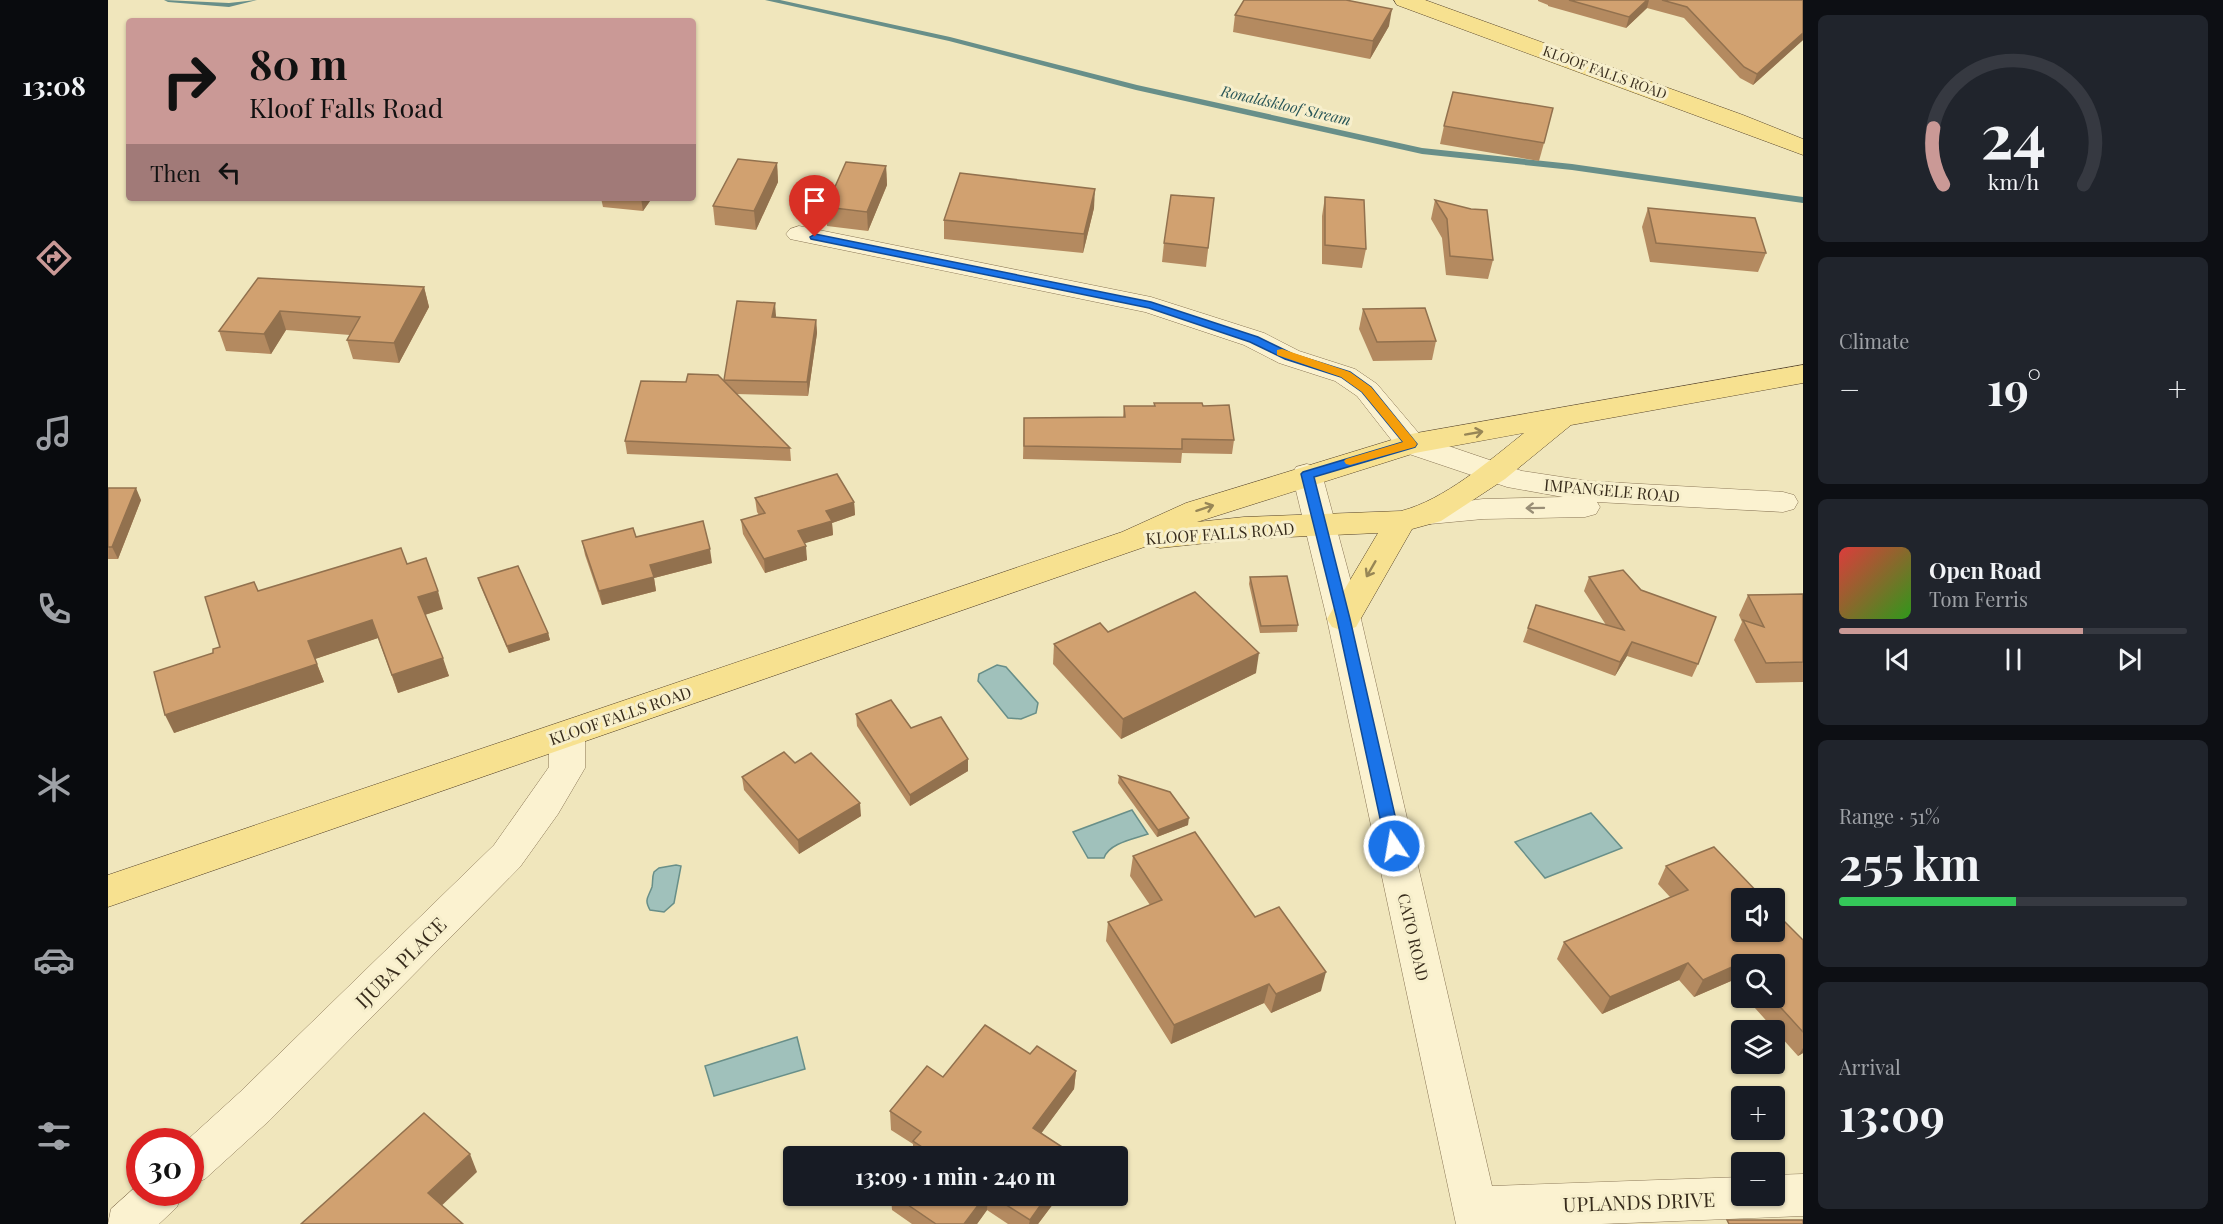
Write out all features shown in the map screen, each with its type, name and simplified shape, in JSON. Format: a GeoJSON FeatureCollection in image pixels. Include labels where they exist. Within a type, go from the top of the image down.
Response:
{"type":"FeatureCollection","features":[{"type":"Feature","properties":{"kind":"main road","name":"KLOOF FALLS ROAD"},"geometry":{"type":"LineString","coordinates":[[1405,0],[1735,120],[1803,148]]}},
{"type":"Feature","properties":{"kind":"main road","name":"KLOOF FALLS ROAD"},"geometry":{"type":"LineString","coordinates":[[108,891],[1133,540],[1197,510],[1308,474],[1411,444],[1803,374]]}},
{"type":"Feature","properties":{"kind":"main road","name":"KLOOF FALLS ROAD"},"geometry":{"type":"LineString","coordinates":[[1133,540],[1244,528],[1320,526],[1416,517],[1494,472],[1563,417]]}},
{"type":"Feature","properties":{"kind":"main road"},"geometry":{"type":"LineString","coordinates":[[1344,619],[1372,567],[1416,517]]}},
{"type":"Feature","properties":{"kind":"street"},"geometry":{"type":"LineString","coordinates":[[799,234],[1151,305],[1254,339],[1289,357],[1345,375],[1366,390],[1411,444]]}},
{"type":"Feature","properties":{"kind":"street","name":"IMPANGELE ROAD"},"geometry":{"type":"LineString","coordinates":[[1411,444],[1518,480],[1588,491],[1793,502]]}},
{"type":"Feature","properties":{"kind":"street","name":"CATO ROAD"},"geometry":{"type":"LineString","coordinates":[[1308,474],[1344,619],[1476,1216]]}},
{"type":"Feature","properties":{"kind":"street","name":"IMPANGELE ROAD"},"geometry":{"type":"LineString","coordinates":[[1416,517],[1483,509],[1793,502]]}},
{"type":"Feature","properties":{"kind":"street","name":"IJUBA PLACE"},"geometry":{"type":"LineString","coordinates":[[204,1152],[255,1106],[507,856],[545,804],[567,768],[567,734]]}},
{"type":"Feature","properties":{"kind":"street","name":"UPLANDS DRIVE"},"geometry":{"type":"LineString","coordinates":[[1476,1216],[1803,1195]]}},
{"type":"Feature","properties":{"kind":"street"},"geometry":{"type":"LineString","coordinates":[[127,1224],[146,1206]]}},
{"type":"Feature","properties":{"kind":"water"},"geometry":{"type":"Polygon","coordinates":[[[997,665],[1006,667],[1038,703],[1036,713],[1021,719],[1008,718],[978,681],[979,674],[997,665]]]}},
{"type":"Feature","properties":{"kind":"water"},"geometry":{"type":"Polygon","coordinates":[[[1132,810],[1148,834],[1116,845],[1104,858],[1088,858],[1073,832],[1132,810]]]}},
{"type":"Feature","properties":{"kind":"water"},"geometry":{"type":"Polygon","coordinates":[[[1591,813],[1622,848],[1545,878],[1515,842],[1591,813]]]}},
{"type":"Feature","properties":{"kind":"water"},"geometry":{"type":"Polygon","coordinates":[[[681,866],[674,903],[664,912],[650,910],[647,901],[654,872],[659,868],[681,866]]]}},
{"type":"Feature","properties":{"kind":"water"},"geometry":{"type":"Polygon","coordinates":[[[797,1037],[805,1069],[714,1096],[705,1066],[797,1037]]]}},
{"type":"Feature","properties":{"kind":"building"},"geometry":{"type":"Polygon","coordinates":[[[1244,0],[1346,0],[1392,9],[1373,41],[1235,15],[1244,0]]]}},
{"type":"Feature","properties":{"kind":"building"},"geometry":{"type":"Polygon","coordinates":[[[1569,0],[1647,0],[1629,17],[1569,0]]]}},
{"type":"Feature","properties":{"kind":"building"},"geometry":{"type":"Polygon","coordinates":[[[1662,0],[1803,0],[1803,33],[1757,74],[1744,67],[1687,7],[1662,0]]]}},
{"type":"Feature","properties":{"kind":"building"},"geometry":{"type":"Polygon","coordinates":[[[1453,92],[1553,108],[1544,143],[1444,126],[1453,92]]]}},
{"type":"Feature","properties":{"kind":"building"},"geometry":{"type":"Polygon","coordinates":[[[738,159],[777,163],[754,211],[713,206],[738,159]]]}},
{"type":"Feature","properties":{"kind":"building"},"geometry":{"type":"Polygon","coordinates":[[[846,162],[886,166],[867,212],[826,207],[846,162]]]}},
{"type":"Feature","properties":{"kind":"building"},"geometry":{"type":"Polygon","coordinates":[[[960,173],[1095,189],[1084,234],[944,220],[960,173]]]}},
{"type":"Feature","properties":{"kind":"building"},"geometry":{"type":"Polygon","coordinates":[[[1171,195],[1214,198],[1208,248],[1164,243],[1171,195]]]}},
{"type":"Feature","properties":{"kind":"building"},"geometry":{"type":"Polygon","coordinates":[[[1325,197],[1364,200],[1366,249],[1325,245],[1325,197]]]}},
{"type":"Feature","properties":{"kind":"building"},"geometry":{"type":"Polygon","coordinates":[[[1435,200],[1471,209],[1487,210],[1493,260],[1450,256],[1447,219],[1435,200]]]}},
{"type":"Feature","properties":{"kind":"building"},"geometry":{"type":"Polygon","coordinates":[[[1648,208],[1755,218],[1766,253],[1656,243],[1648,208]]]}},
{"type":"Feature","properties":{"kind":"building"},"geometry":{"type":"Polygon","coordinates":[[[258,278],[424,287],[394,343],[347,340],[360,317],[280,311],[264,334],[219,331],[258,278]]]}},
{"type":"Feature","properties":{"kind":"building"},"geometry":{"type":"Polygon","coordinates":[[[737,301],[775,303],[772,317],[816,320],[807,382],[724,380],[737,301]]]}},
{"type":"Feature","properties":{"kind":"building"},"geometry":{"type":"Polygon","coordinates":[[[1425,308],[1436,341],[1377,342],[1363,309],[1425,308]]]}},
{"type":"Feature","properties":{"kind":"building"},"geometry":{"type":"Polygon","coordinates":[[[688,374],[718,375],[790,448],[625,441],[641,381],[686,382],[688,374]]]}},
{"type":"Feature","properties":{"kind":"building"},"geometry":{"type":"Polygon","coordinates":[[[1154,403],[1229,405],[1234,440],[1182,439],[1182,449],[1024,446],[1024,418],[1125,417],[1124,406],[1155,406],[1154,403]]]}},
{"type":"Feature","properties":{"kind":"building"},"geometry":{"type":"Polygon","coordinates":[[[837,474],[854,502],[826,511],[832,521],[798,531],[806,546],[764,559],[741,520],[765,513],[755,498],[837,474]]]}},
{"type":"Feature","properties":{"kind":"building"},"geometry":{"type":"Polygon","coordinates":[[[108,488],[136,488],[112,547],[108,547],[108,488]]]}},
{"type":"Feature","properties":{"kind":"building"},"geometry":{"type":"Polygon","coordinates":[[[703,521],[710,549],[650,565],[654,577],[599,591],[582,541],[633,528],[636,537],[703,521]]]}},
{"type":"Feature","properties":{"kind":"building"},"geometry":{"type":"Polygon","coordinates":[[[401,548],[407,564],[426,558],[438,591],[418,597],[443,658],[392,675],[372,620],[308,641],[317,664],[165,715],[154,672],[213,653],[213,649],[220,647],[205,597],[254,582],[258,591],[401,548]]]}},
{"type":"Feature","properties":{"kind":"building"},"geometry":{"type":"Polygon","coordinates":[[[518,566],[548,633],[507,646],[478,578],[518,566]]]}},
{"type":"Feature","properties":{"kind":"building"},"geometry":{"type":"Polygon","coordinates":[[[1623,570],[1641,590],[1716,617],[1698,664],[1632,642],[1620,662],[1528,628],[1536,605],[1624,630],[1589,577],[1623,570]]]}},
{"type":"Feature","properties":{"kind":"building"},"geometry":{"type":"Polygon","coordinates":[[[1287,576],[1298,625],[1261,626],[1250,577],[1287,576]]]}},
{"type":"Feature","properties":{"kind":"building"},"geometry":{"type":"Polygon","coordinates":[[[1195,592],[1259,653],[1123,719],[1054,644],[1100,623],[1108,632],[1195,592]]]}},
{"type":"Feature","properties":{"kind":"building"},"geometry":{"type":"Polygon","coordinates":[[[1803,594],[1803,662],[1766,663],[1743,620],[1764,627],[1748,595],[1803,594]]]}},
{"type":"Feature","properties":{"kind":"building"},"geometry":{"type":"Polygon","coordinates":[[[891,700],[911,728],[941,717],[968,759],[910,795],[856,714],[891,700]]]}},
{"type":"Feature","properties":{"kind":"building"},"geometry":{"type":"Polygon","coordinates":[[[784,752],[795,763],[811,753],[860,803],[798,840],[742,777],[784,752]]]}},
{"type":"Feature","properties":{"kind":"building"},"geometry":{"type":"Polygon","coordinates":[[[1119,776],[1170,792],[1189,818],[1158,830],[1119,776]]]}},
{"type":"Feature","properties":{"kind":"building"},"geometry":{"type":"Polygon","coordinates":[[[1195,832],[1255,917],[1279,907],[1326,972],[1276,994],[1269,984],[1174,1025],[1108,922],[1162,900],[1133,856],[1195,832]]]}},
{"type":"Feature","properties":{"kind":"building"},"geometry":{"type":"Polygon","coordinates":[[[1714,847],[1753,888],[1731,888],[1731,942],[1785,942],[1785,922],[1803,940],[1803,1032],[1781,1008],[1785,1008],[1785,954],[1731,954],[1731,967],[1703,980],[1688,963],[1610,997],[1564,942],[1688,890],[1666,866],[1714,847]]]}},
{"type":"Feature","properties":{"kind":"building"},"geometry":{"type":"Polygon","coordinates":[[[985,1025],[1030,1054],[1037,1046],[1076,1071],[1033,1128],[1061,1146],[920,1146],[913,1141],[921,1132],[890,1111],[927,1066],[943,1077],[985,1025]]]}},
{"type":"Feature","properties":{"kind":"building"},"geometry":{"type":"Polygon","coordinates":[[[424,1113],[470,1154],[428,1193],[463,1224],[301,1224],[424,1113]]]}},
{"type":"Feature","properties":{"kind":"building"},"geometry":{"type":"Polygon","coordinates":[[[910,1206],[978,1206],[964,1224],[936,1224],[910,1206]]]}},
{"type":"Feature","properties":{"kind":"building"},"geometry":{"type":"Polygon","coordinates":[[[1008,1206],[1040,1206],[1030,1220],[1008,1206]]]}},
{"type":"Feature","properties":{"kind":"building"},"geometry":{"type":"Polygon","coordinates":[[[1727,1220],[1803,1220],[1803,1224],[1729,1224],[1727,1220]]]}},
{"type":"Feature","properties":{"kind":"waterway","name":"Ronaldskloof Stream"},"geometry":{"type":"LineString","coordinates":[[168,0],[229,5],[253,0]]}},
{"type":"Feature","properties":{"kind":"waterway","name":"Ronaldskloof Stream"},"geometry":{"type":"LineString","coordinates":[[769,0],[950,39],[1136,87],[1422,151],[1572,167],[1803,200]]}},
{"type":"Feature","properties":{"kind":"slow traffic"},"geometry":{"type":"LineString","coordinates":[[1282,353],[1345,375],[1356,382],[1385,410],[1411,444],[1350,461]]}},
{"type":"Feature","properties":{"kind":"route"},"geometry":{"type":"LineString","coordinates":[[815,237],[1151,305],[1254,339],[1289,357],[1345,375],[1366,390],[1411,444],[1308,474],[1344,619],[1394,846]]}}]}
